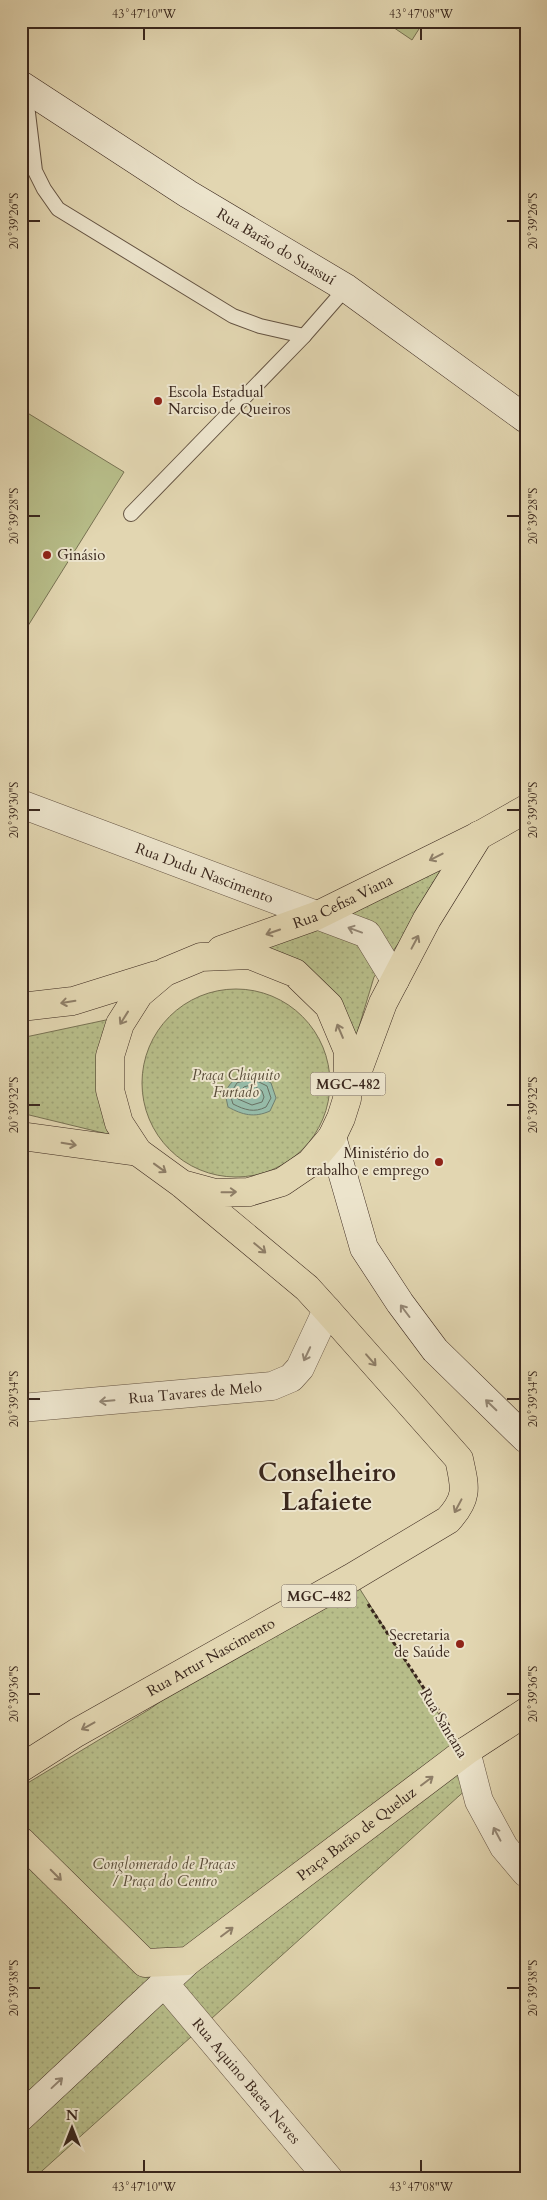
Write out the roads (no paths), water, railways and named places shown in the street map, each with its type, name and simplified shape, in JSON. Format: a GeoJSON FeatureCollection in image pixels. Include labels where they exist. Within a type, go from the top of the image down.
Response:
{"type":"FeatureCollection","features":[{"type":"Feature","properties":{"kind":"highway","name":"Rua Cefisa Viana"},"geometry":{"type":"LineString","coordinates":[[201,957],[316,916],[480,835],[526,809]]}},
{"type":"Feature","properties":{"kind":"highway","name":"Rua Cefisa Viana"},"geometry":{"type":"LineString","coordinates":[[347,1099],[383,1003],[427,919],[480,835]]}},
{"type":"Feature","properties":{"kind":"highway","name":"MGC-482"},"geometry":{"type":"LineString","coordinates":[[21,1007],[74,1001],[165,972],[201,957],[250,955],[295,973],[329,1006],[348,1051],[347,1099],[332,1137],[310,1163],[282,1182],[249,1192],[215,1193],[182,1184]]}},
{"type":"Feature","properties":{"kind":"highway","name":"MGC-482"},"geometry":{"type":"LineString","coordinates":[[165,972],[139,994],[120,1024],[110,1056],[110,1090],[119,1123],[138,1152],[182,1184],[307,1288],[327,1310]]}},
{"type":"Feature","properties":{"kind":"highway","name":"MGC-482"},"geometry":{"type":"LineString","coordinates":[[21,1136],[138,1152]]}},
{"type":"Feature","properties":{"kind":"highway","name":"Rua Artur Nascimento"},"geometry":{"type":"LineString","coordinates":[[21,1768],[76,1733],[351,1578],[448,1520],[460,1507],[465,1486],[459,1459],[327,1310]]}},
{"type":"Feature","properties":{"kind":"highway","name":"Praça Barão de Queluz"},"geometry":{"type":"LineString","coordinates":[[188,1961],[466,1752],[526,1712]]}},
{"type":"Feature","properties":{"kind":"highway"},"geometry":{"type":"LineString","coordinates":[[21,1841],[145,1963],[188,1961]]}},
{"type":"Feature","properties":{"kind":"street","name":"Rua Barão do Suassuí"},"geometry":{"type":"LineString","coordinates":[[23,86],[188,194],[346,288],[526,419]]}},
{"type":"Feature","properties":{"kind":"street","name":"Rua Dudu Nascimento"},"geometry":{"type":"LineString","coordinates":[[21,804],[367,934],[395,980]]}},
{"type":"Feature","properties":{"kind":"street"},"geometry":{"type":"LineString","coordinates":[[332,1137],[364,1248],[400,1304],[435,1350],[526,1439]]}},
{"type":"Feature","properties":{"kind":"street","name":"Rua Tavares de Melo"},"geometry":{"type":"LineString","coordinates":[[21,1408],[272,1386],[291,1378],[300,1368],[327,1310]]}},
{"type":"Feature","properties":{"kind":"street","name":"Rua Santana"},"geometry":{"type":"LineString","coordinates":[[466,1752],[479,1801],[504,1847],[526,1873]]}},
{"type":"Feature","properties":{"kind":"street","name":"Praça Barão de Queluz"},"geometry":{"type":"LineString","coordinates":[[21,2117],[188,1961]]}},
{"type":"Feature","properties":{"kind":"street","name":"Rua Aquino Baeta Neves"},"geometry":{"type":"LineString","coordinates":[[164,1983],[329,2179]]}},
{"type":"Feature","properties":{"kind":"lane"},"geometry":{"type":"LineString","coordinates":[[23,86],[35,170],[58,209],[233,316],[260,326],[304,336]]}},
{"type":"Feature","properties":{"kind":"lane"},"geometry":{"type":"LineString","coordinates":[[131,514],[304,336],[346,288]]}},
{"type":"Feature","properties":{"kind":"water"},"geometry":{"type":"Polygon","coordinates":[[[254,1074],[271,1083],[276,1098],[270,1111],[249,1115],[228,1107],[225,1093],[230,1084],[244,1075],[254,1074]]]}},
{"type":"Feature","properties":{"kind":"place","name":"Escola Estadual Narciso de Queiros"},"geometry":{"type":"Point","coordinates":[158,401]}},
{"type":"Feature","properties":{"kind":"place","name":"Ginásio"},"geometry":{"type":"Point","coordinates":[47,555]}},
{"type":"Feature","properties":{"kind":"place","name":"Ministério do trabalho e emprego"},"geometry":{"type":"Point","coordinates":[439,1162]}},
{"type":"Feature","properties":{"kind":"place","name":"Secretaria de Saúde"},"geometry":{"type":"Point","coordinates":[460,1644]}},
{"type":"Feature","properties":{"kind":"district","name":"Conselheiro Lafaiete"},"geometry":{"type":"Point","coordinates":[327,1488]}},
{"type":"Feature","properties":{"kind":"park label","name":"Praça Chiquito Furtado"},"geometry":{"type":"Point","coordinates":[236,1084]}},
{"type":"Feature","properties":{"kind":"park label","name":"Conglomerado de Praças / Praça do Centro"},"geometry":{"type":"Point","coordinates":[164,1872]}}]}
